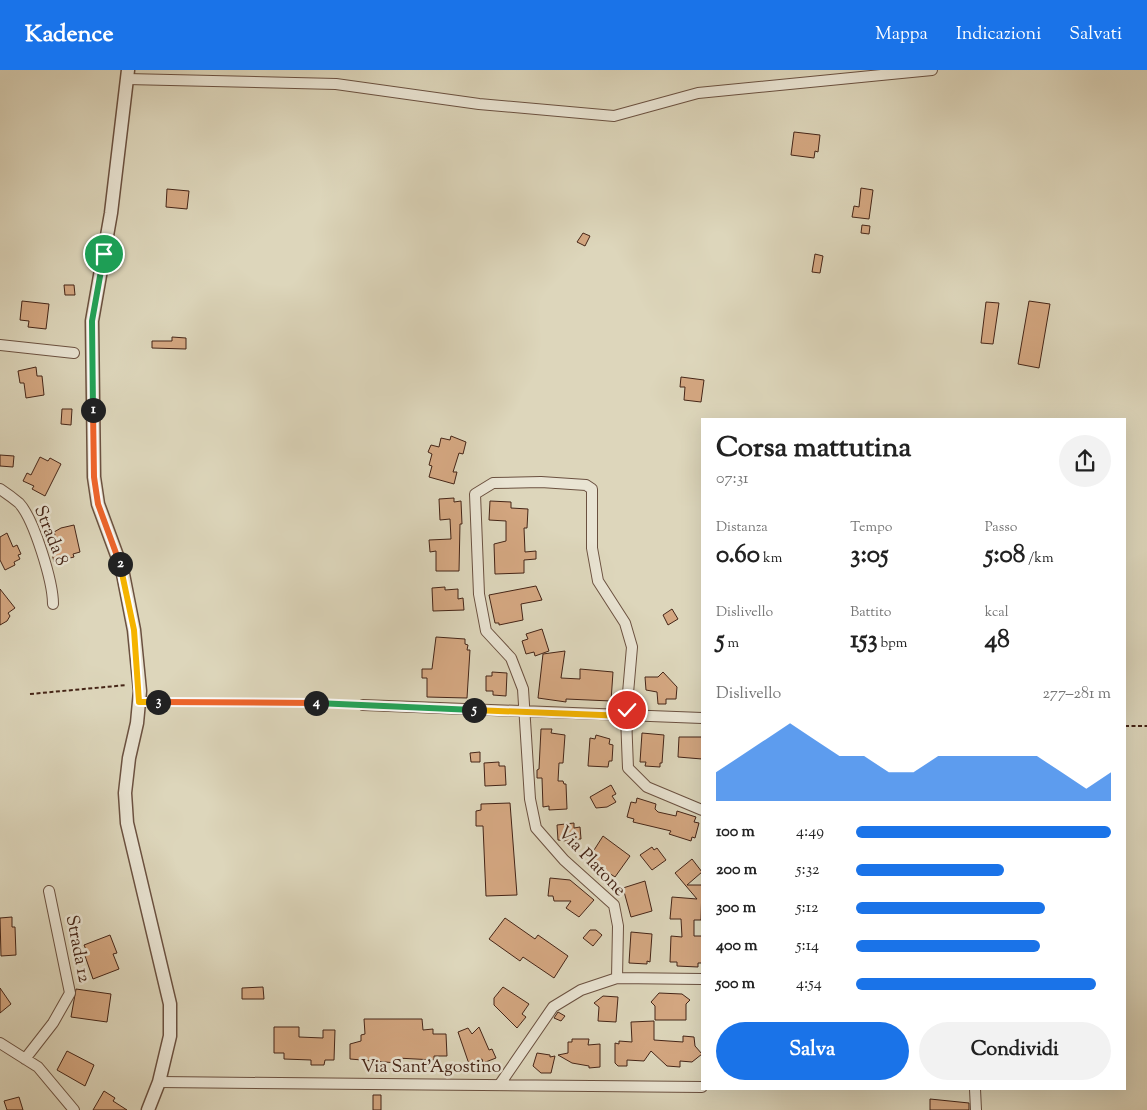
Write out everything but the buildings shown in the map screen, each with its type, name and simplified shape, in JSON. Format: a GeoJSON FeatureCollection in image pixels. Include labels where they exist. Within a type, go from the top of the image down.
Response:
{"type":"FeatureCollection","features":[{"type":"Feature","properties":{"kind":"street"},"geometry":{"type":"LineString","coordinates":[[148,1110],[159,1082],[170,1036],[170,1004],[127,823],[125,793],[139,702],[134,630],[122,569],[98,504],[94,477],[92,321],[111,213],[127,74],[185,82],[336,84],[516,108],[614,116],[698,93],[932,70]]}},
{"type":"Feature","properties":{"kind":"street"},"geometry":{"type":"LineString","coordinates":[[0,345],[74,353]]}},
{"type":"Feature","properties":{"kind":"street","name":"Via Platone"},"geometry":{"type":"LineString","coordinates":[[617,978],[618,926],[614,905],[564,860],[536,828],[530,799],[523,689],[511,658],[486,631],[478,594],[475,494],[493,483],[541,482],[586,486],[592,489],[592,548],[598,581],[625,623],[632,647],[626,716]]}},
{"type":"Feature","properties":{"kind":"street","name":"Strada 8"},"geometry":{"type":"LineString","coordinates":[[0,489],[19,503],[31,523],[53,590],[53,604]]}},
{"type":"Feature","properties":{"kind":"street"},"geometry":{"type":"LineString","coordinates":[[363,705],[701,718]]}},
{"type":"Feature","properties":{"kind":"street"},"geometry":{"type":"LineString","coordinates":[[626,716],[628,768],[647,787],[701,810]]}},
{"type":"Feature","properties":{"kind":"street","name":"Strada 12"},"geometry":{"type":"LineString","coordinates":[[25,1059],[53,1023],[70,993],[49,891]]}},
{"type":"Feature","properties":{"kind":"street"},"geometry":{"type":"LineString","coordinates":[[500,1084],[553,1007],[581,990],[617,978],[701,979]]}},
{"type":"Feature","properties":{"kind":"street"},"geometry":{"type":"LineString","coordinates":[[0,1043],[38,1067],[74,1110]]}},
{"type":"Feature","properties":{"kind":"street","name":"Via Sant'Agostino"},"geometry":{"type":"LineString","coordinates":[[159,1082],[701,1087]]}},
{"type":"Feature","properties":{"kind":"street"},"geometry":{"type":"LineString","coordinates":[[975,1090],[976,1110]]}},
{"type":"Feature","properties":{"kind":"path"},"geometry":{"type":"LineString","coordinates":[[30,694],[139,684]]}},
{"type":"Feature","properties":{"kind":"path"},"geometry":{"type":"LineString","coordinates":[[139,702],[282,701],[363,705]]}},
{"type":"Feature","properties":{"kind":"path"},"geometry":{"type":"LineString","coordinates":[[1126,726],[1147,726]]}},
{"type":"Feature","properties":{"kind":"route"},"geometry":{"type":"LineString","coordinates":[[104,254],[92,321],[94,477],[98,504],[122,569],[134,630],[140,691],[139,702],[282,701],[626,716],[627,710]]}}]}
